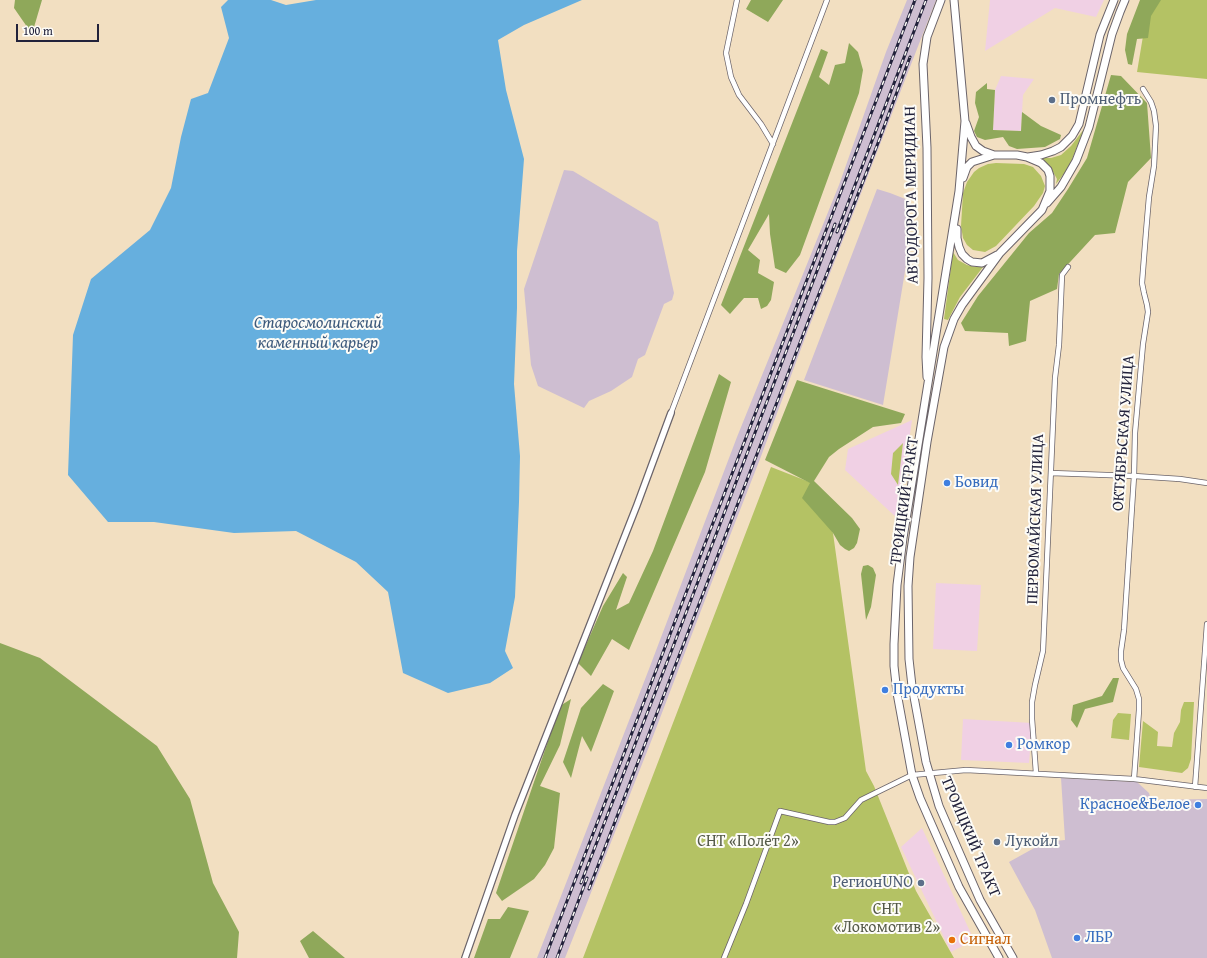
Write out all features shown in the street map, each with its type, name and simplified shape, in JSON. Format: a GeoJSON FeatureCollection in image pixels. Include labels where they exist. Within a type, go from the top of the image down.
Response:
{"type":"FeatureCollection","features":[{"type":"Feature","properties":{"kind":"main road","name":"АВТОДОРОГА МЕРИДИАН"},"geometry":{"type":"LineString","coordinates":[[927,393],[926,357],[928,278],[923,64],[927,37],[941,0]]}},
{"type":"Feature","properties":{"kind":"main road"},"geometry":{"type":"LineString","coordinates":[[1027,157],[1041,155],[1061,147],[1072,136],[1079,124],[1100,35],[1114,0]]}},
{"type":"Feature","properties":{"kind":"main road"},"geometry":{"type":"LineString","coordinates":[[1042,210],[1061,187],[1076,161],[1089,127],[1112,34],[1125,0]]}},
{"type":"Feature","properties":{"kind":"main road","name":"ТРОИЦКИЙ ТРАКТ"},"geometry":{"type":"LineString","coordinates":[[955,3],[965,121],[959,191],[903,538],[897,585],[894,666],[897,693],[912,775],[922,803],[959,887],[1000,958]]}},
{"type":"Feature","properties":{"kind":"main road","name":"ТРОИЦКИЙ ТРАКТ"},"geometry":{"type":"LineString","coordinates":[[965,121],[971,137],[976,146],[982,152],[994,155],[1017,155],[1027,157],[1041,163],[1048,170],[1050,176],[1050,191],[1042,210],[1000,253],[962,305],[954,319],[944,347],[927,442],[910,557],[908,586],[909,659],[913,694],[929,774],[939,806],[980,900],[1013,958]]}},
{"type":"Feature","properties":{"kind":"main road"},"geometry":{"type":"LineString","coordinates":[[959,191],[967,167],[972,162],[994,155]]}},
{"type":"Feature","properties":{"kind":"main road"},"geometry":{"type":"LineString","coordinates":[[956,209],[957,238],[962,254],[972,262],[982,263],[991,260],[1000,253]]}},
{"type":"Feature","properties":{"kind":"street"},"geometry":{"type":"LineString","coordinates":[[737,0],[726,53],[731,77],[739,95],[761,124],[773,144]]}},
{"type":"Feature","properties":{"kind":"street"},"geometry":{"type":"LineString","coordinates":[[465,958],[515,815],[637,505],[827,0]]}},
{"type":"Feature","properties":{"kind":"street","name":"ОКТЯБРЬСКАЯ УЛИЦА"},"geometry":{"type":"LineString","coordinates":[[1134,778],[1139,699],[1136,689],[1123,668],[1121,651],[1124,630],[1134,476],[1135,433],[1143,344],[1148,312],[1142,283],[1146,232],[1154,166],[1156,126],[1151,102],[1143,89]]}},
{"type":"Feature","properties":{"kind":"street","name":"ПЕРВОМАЙСКАЯ УЛИЦА"},"geometry":{"type":"LineString","coordinates":[[1036,773],[1032,702],[1043,651],[1055,378],[1059,345],[1062,275],[1068,267]]}},
{"type":"Feature","properties":{"kind":"street"},"geometry":{"type":"LineString","coordinates":[[1050,473],[1134,476],[1180,479],[1207,483]]}},
{"type":"Feature","properties":{"kind":"street"},"geometry":{"type":"LineString","coordinates":[[1194,787],[1207,624]]}},
{"type":"Feature","properties":{"kind":"street"},"geometry":{"type":"LineString","coordinates":[[724,958],[746,904],[780,811],[835,822],[845,818],[861,800],[912,775],[966,770],[1134,778],[1207,788]]}},
{"type":"Feature","properties":{"kind":"shaded area"},"geometry":{"type":"Polygon","coordinates":[[[907,0],[936,0],[652,739],[565,958],[537,958],[737,437],[839,185],[886,52],[907,0]]]}},
{"type":"Feature","properties":{"kind":"shaded area"},"geometry":{"type":"Polygon","coordinates":[[[990,0],[1104,0],[1096,17],[1055,8],[985,51],[990,0]]]}},
{"type":"Feature","properties":{"kind":"shaded area"},"geometry":{"type":"Polygon","coordinates":[[[1001,76],[1034,79],[1023,95],[1021,131],[993,130],[995,90],[1001,76]]]}},
{"type":"Feature","properties":{"kind":"shaded area"},"geometry":{"type":"Polygon","coordinates":[[[564,170],[573,171],[658,222],[674,293],[672,300],[664,304],[645,355],[638,359],[632,377],[611,391],[589,401],[584,408],[538,386],[531,365],[524,289],[564,170]]]}},
{"type":"Feature","properties":{"kind":"shaded area"},"geometry":{"type":"Polygon","coordinates":[[[877,189],[908,200],[906,265],[883,405],[804,380],[877,189]]]}},
{"type":"Feature","properties":{"kind":"shaded area"},"geometry":{"type":"Polygon","coordinates":[[[912,420],[898,519],[845,470],[848,449],[912,420]]]}},
{"type":"Feature","properties":{"kind":"shaded area"},"geometry":{"type":"Polygon","coordinates":[[[936,583],[981,585],[977,651],[933,649],[936,583]]]}},
{"type":"Feature","properties":{"kind":"shaded area"},"geometry":{"type":"Polygon","coordinates":[[[963,719],[1032,723],[1029,763],[961,760],[963,719]]]}},
{"type":"Feature","properties":{"kind":"shaded area"},"geometry":{"type":"Polygon","coordinates":[[[1061,778],[1137,782],[1149,793],[1151,800],[1207,799],[1207,958],[1052,958],[1035,910],[1009,862],[1045,842],[1065,840],[1061,778]]]}},
{"type":"Feature","properties":{"kind":"shaded area"},"geometry":{"type":"Polygon","coordinates":[[[922,828],[974,940],[951,952],[901,847],[922,828]]]}},
{"type":"Feature","properties":{"kind":"green space"},"geometry":{"type":"Polygon","coordinates":[[[15,0],[42,0],[32,34],[14,8],[15,0]]]}},
{"type":"Feature","properties":{"kind":"green space"},"geometry":{"type":"Polygon","coordinates":[[[751,0],[783,0],[768,22],[746,9],[751,0]]]}},
{"type":"Feature","properties":{"kind":"green space"},"geometry":{"type":"Polygon","coordinates":[[[1140,0],[1161,0],[1151,16],[1148,38],[1137,39],[1132,65],[1128,64],[1125,50],[1127,34],[1140,0]]]}},
{"type":"Feature","properties":{"kind":"green space"},"geometry":{"type":"Polygon","coordinates":[[[1149,0],[1207,0],[1207,79],[1137,72],[1149,0]]]}},
{"type":"Feature","properties":{"kind":"green space"},"geometry":{"type":"Polygon","coordinates":[[[849,43],[858,52],[863,70],[859,93],[800,255],[786,273],[775,268],[770,234],[769,214],[748,250],[760,260],[758,273],[774,282],[771,300],[767,306],[761,309],[758,298],[744,298],[730,314],[721,305],[821,49],[828,52],[819,77],[829,85],[835,65],[845,63],[849,43]]]}},
{"type":"Feature","properties":{"kind":"green space"},"geometry":{"type":"Polygon","coordinates":[[[1111,75],[1121,76],[1147,103],[1151,158],[1128,182],[1115,233],[1095,235],[1059,274],[1057,289],[1030,301],[1026,341],[1009,346],[1008,333],[965,331],[961,323],[978,296],[1029,233],[1052,213],[1087,158],[1111,75]]]}},
{"type":"Feature","properties":{"kind":"green space"},"geometry":{"type":"Polygon","coordinates":[[[987,83],[987,89],[995,90],[993,130],[1021,131],[1022,112],[1041,126],[1061,135],[1060,139],[1045,147],[1017,149],[1009,146],[1003,137],[985,140],[977,137],[974,131],[979,117],[975,103],[976,92],[987,83]]]}},
{"type":"Feature","properties":{"kind":"green space"},"geometry":{"type":"Polygon","coordinates":[[[1084,129],[1069,167],[1056,184],[1057,179],[1042,158],[1051,158],[1061,155],[1071,146],[1084,129]]]}},
{"type":"Feature","properties":{"kind":"green space"},"geometry":{"type":"Polygon","coordinates":[[[988,164],[1024,164],[1033,167],[1041,176],[1045,186],[1043,193],[1034,206],[996,246],[985,252],[973,250],[967,245],[963,238],[961,226],[963,193],[967,182],[974,172],[988,164]]]}},
{"type":"Feature","properties":{"kind":"green space"},"geometry":{"type":"Polygon","coordinates":[[[953,252],[958,260],[967,265],[983,267],[960,297],[948,320],[944,319],[953,252]]]}},
{"type":"Feature","properties":{"kind":"green space"},"geometry":{"type":"Polygon","coordinates":[[[719,374],[731,382],[705,472],[629,650],[612,639],[591,676],[578,663],[603,606],[623,573],[627,577],[616,610],[629,603],[653,551],[719,374]]]}},
{"type":"Feature","properties":{"kind":"green space"},"geometry":{"type":"Polygon","coordinates":[[[797,380],[905,414],[901,423],[873,427],[839,449],[829,457],[814,481],[852,518],[860,529],[857,543],[854,548],[849,551],[840,545],[833,533],[802,498],[810,483],[765,460],[797,380]]]}},
{"type":"Feature","properties":{"kind":"green space"},"geometry":{"type":"Polygon","coordinates":[[[903,443],[898,485],[891,474],[893,453],[903,443]]]}},
{"type":"Feature","properties":{"kind":"green space","name":"СНТ «Полёт 2»"},"geometry":{"type":"Polygon","coordinates":[[[771,467],[812,483],[833,533],[866,771],[874,786],[916,891],[954,958],[583,958],[771,467]]]}},
{"type":"Feature","properties":{"kind":"green space"},"geometry":{"type":"Polygon","coordinates":[[[868,565],[873,568],[876,575],[871,607],[866,620],[861,574],[863,566],[868,565]]]}},
{"type":"Feature","properties":{"kind":"green space"},"geometry":{"type":"Polygon","coordinates":[[[0,643],[40,658],[157,746],[190,799],[213,883],[239,932],[237,958],[0,958],[0,643]]]}},
{"type":"Feature","properties":{"kind":"green space"},"geometry":{"type":"Polygon","coordinates":[[[1113,678],[1119,678],[1113,702],[1085,709],[1077,728],[1071,720],[1073,705],[1102,696],[1113,678]]]}},
{"type":"Feature","properties":{"kind":"green space"},"geometry":{"type":"Polygon","coordinates":[[[603,684],[614,691],[591,752],[582,736],[571,778],[563,762],[581,708],[603,684]]]}},
{"type":"Feature","properties":{"kind":"green space"},"geometry":{"type":"Polygon","coordinates":[[[571,699],[560,745],[540,786],[560,793],[554,848],[545,865],[534,879],[502,901],[496,893],[560,706],[571,699]]]}},
{"type":"Feature","properties":{"kind":"green space"},"geometry":{"type":"Polygon","coordinates":[[[1184,702],[1194,702],[1191,759],[1188,768],[1182,773],[1139,767],[1143,721],[1158,732],[1157,746],[1172,747],[1174,733],[1180,722],[1181,710],[1184,702]]]}},
{"type":"Feature","properties":{"kind":"green space"},"geometry":{"type":"Polygon","coordinates":[[[1118,713],[1131,714],[1129,740],[1111,738],[1113,720],[1118,713]]]}},
{"type":"Feature","properties":{"kind":"green space"},"geometry":{"type":"Polygon","coordinates":[[[508,907],[529,911],[510,958],[474,958],[488,919],[500,919],[508,907]]]}},
{"type":"Feature","properties":{"kind":"green space"},"geometry":{"type":"Polygon","coordinates":[[[313,931],[345,958],[309,958],[300,941],[313,931]]]}},
{"type":"Feature","properties":{"kind":"water","name":"Старосмолинский каменный карьер"},"geometry":{"type":"Polygon","coordinates":[[[228,0],[271,0],[286,5],[316,0],[582,0],[524,25],[498,40],[506,90],[524,159],[517,251],[517,308],[514,384],[520,456],[519,502],[515,597],[505,651],[513,668],[490,683],[448,693],[403,673],[388,592],[356,562],[296,531],[234,533],[154,522],[108,522],[68,475],[73,335],[91,279],[150,230],[171,188],[181,137],[191,99],[208,93],[229,38],[221,7],[228,0]]]}},
{"type":"Feature","properties":{"kind":"railway"},"geometry":{"type":"LineString","coordinates":[[545,958],[915,0]]}},
{"type":"Feature","properties":{"kind":"railway"},"geometry":{"type":"LineString","coordinates":[[837,232],[926,0]]}},
{"type":"Feature","properties":{"kind":"railway"},"geometry":{"type":"LineString","coordinates":[[589,889],[910,57]]}},
{"type":"Feature","properties":{"kind":"railway"},"geometry":{"type":"LineString","coordinates":[[581,883],[835,224]]}},
{"type":"Feature","properties":{"kind":"railway"},"geometry":{"type":"LineString","coordinates":[[557,958],[587,878]]}},
{"type":"Feature","properties":{"kind":"place","name":"Промнефть"},"geometry":{"type":"Point","coordinates":[1052,100]}},
{"type":"Feature","properties":{"kind":"place","name":"Бовид"},"geometry":{"type":"Point","coordinates":[947,483]}},
{"type":"Feature","properties":{"kind":"place","name":"Продукты"},"geometry":{"type":"Point","coordinates":[885,690]}},
{"type":"Feature","properties":{"kind":"place","name":"Ромкор"},"geometry":{"type":"Point","coordinates":[1009,745]}},
{"type":"Feature","properties":{"kind":"place","name":"Красное&Белое"},"geometry":{"type":"Point","coordinates":[1198,805]}},
{"type":"Feature","properties":{"kind":"place","name":"Лукойл"},"geometry":{"type":"Point","coordinates":[997,842]}},
{"type":"Feature","properties":{"kind":"place","name":"РегионUNO"},"geometry":{"type":"Point","coordinates":[921,883]}},
{"type":"Feature","properties":{"kind":"place","name":"ЛБР"},"geometry":{"type":"Point","coordinates":[1077,938]}},
{"type":"Feature","properties":{"kind":"place","name":"Сигнал"},"geometry":{"type":"Point","coordinates":[952,940]}},
{"type":"Feature","properties":{"kind":"park label","name":"СНТ «Локомотив 2»"},"geometry":{"type":"Point","coordinates":[887,919]}}]}
